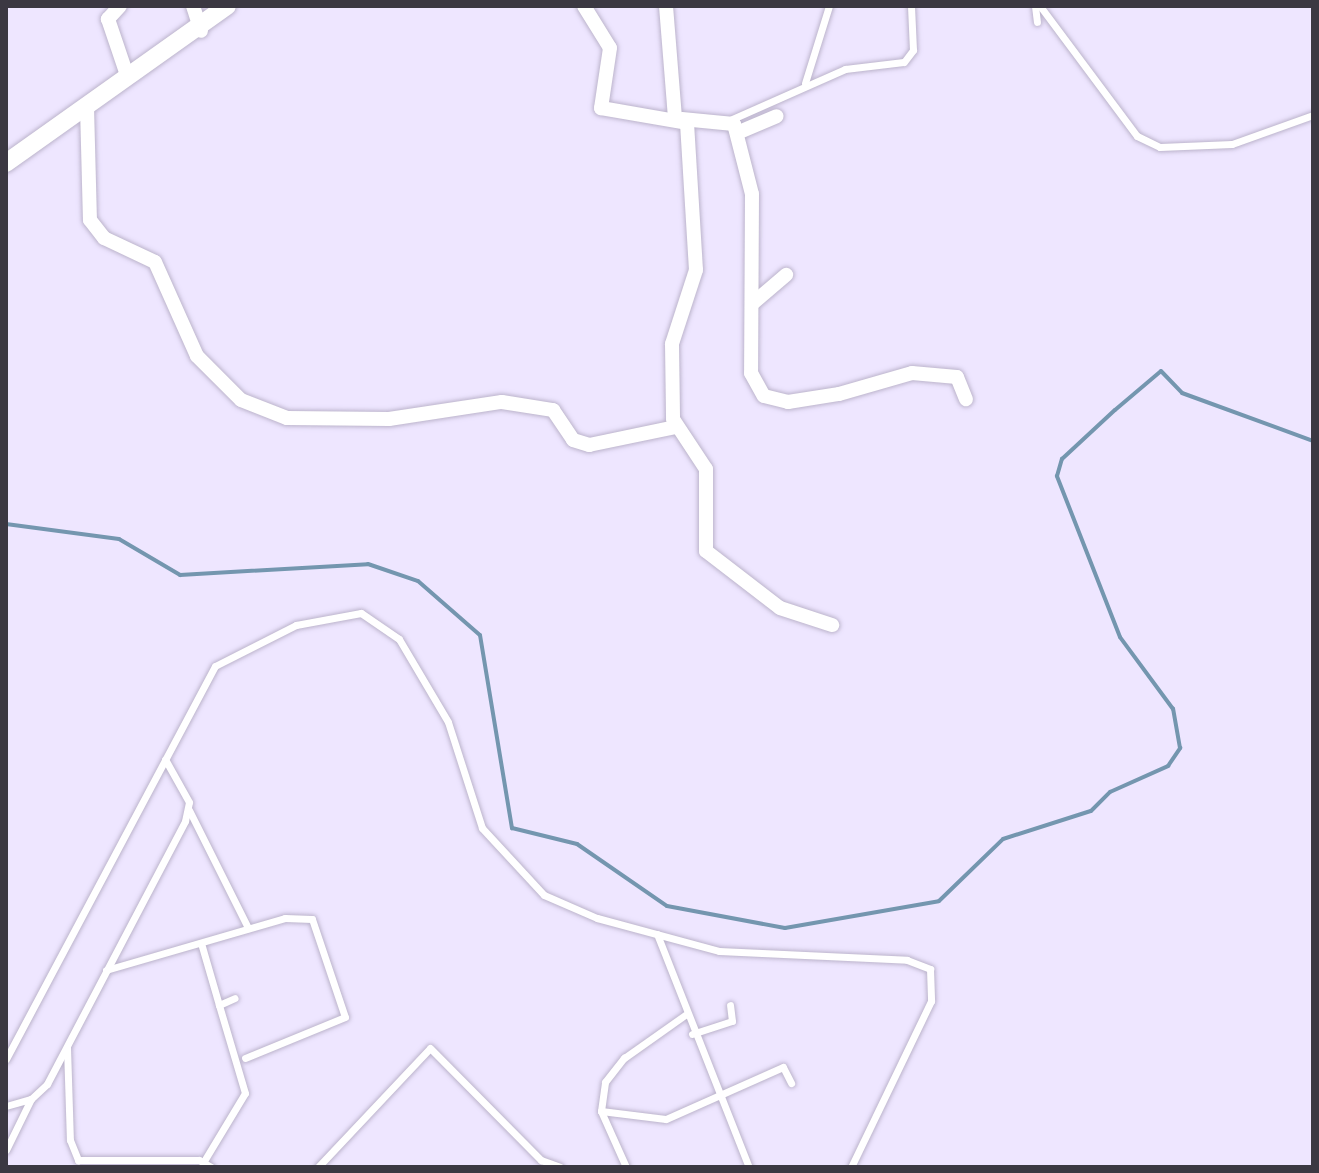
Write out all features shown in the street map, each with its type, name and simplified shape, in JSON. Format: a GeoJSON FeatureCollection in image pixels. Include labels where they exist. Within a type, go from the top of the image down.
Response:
{"type":"FeatureCollection","features":[{"type":"Feature","properties":{"kind":"street"},"geometry":{"type":"LineString","coordinates":[[120,6],[108,19],[128,78]]}},
{"type":"Feature","properties":{"kind":"street"},"geometry":{"type":"LineString","coordinates":[[193,6],[201,31]]}},
{"type":"Feature","properties":{"kind":"street"},"geometry":{"type":"LineString","coordinates":[[6,163],[201,31],[227,6]]}},
{"type":"Feature","properties":{"kind":"street"},"geometry":{"type":"LineString","coordinates":[[584,6],[611,59],[601,108],[733,126],[777,116]]}},
{"type":"Feature","properties":{"kind":"street"},"geometry":{"type":"LineString","coordinates":[[666,6],[678,118],[688,128],[696,270],[672,344],[676,427],[696,444],[706,469],[706,551],[780,608],[832,625]]}},
{"type":"Feature","properties":{"kind":"street"},"geometry":{"type":"LineString","coordinates":[[87,107],[90,220],[104,238],[155,262],[197,356],[241,400],[287,418],[389,419],[502,402],[559,413],[579,444],[676,427]]}},
{"type":"Feature","properties":{"kind":"street"},"geometry":{"type":"LineString","coordinates":[[733,126],[752,194],[751,373],[764,396],[788,402],[839,394],[912,373],[957,377],[966,399]]}},
{"type":"Feature","properties":{"kind":"street"},"geometry":{"type":"LineString","coordinates":[[752,304],[786,275]]}},
{"type":"Feature","properties":{"kind":"lane"},"geometry":{"type":"LineString","coordinates":[[805,83],[829,6]]}},
{"type":"Feature","properties":{"kind":"lane"},"geometry":{"type":"LineString","coordinates":[[733,126],[805,83],[855,67],[904,62],[913,50],[911,6]]}},
{"type":"Feature","properties":{"kind":"lane"},"geometry":{"type":"LineString","coordinates":[[1037,6],[1037,22]]}},
{"type":"Feature","properties":{"kind":"lane"},"geometry":{"type":"LineString","coordinates":[[1037,6],[1137,136],[1160,147],[1232,144],[1313,115]]}},
{"type":"Feature","properties":{"kind":"lane"},"geometry":{"type":"LineString","coordinates":[[6,1059],[165,759],[225,657],[307,622],[361,613],[390,629],[438,703],[473,809],[513,869],[558,902],[657,934],[745,954],[907,960],[935,974],[931,1001],[851,1167]]}},
{"type":"Feature","properties":{"kind":"lane"},"geometry":{"type":"LineString","coordinates":[[165,759],[248,928]]}},
{"type":"Feature","properties":{"kind":"lane"},"geometry":{"type":"LineString","coordinates":[[6,1150],[31,1099],[67,1045],[189,810]]}},
{"type":"Feature","properties":{"kind":"lane"},"geometry":{"type":"LineString","coordinates":[[106,970],[248,928],[312,919],[345,1017],[245,1058]]}},
{"type":"Feature","properties":{"kind":"lane"},"geometry":{"type":"LineString","coordinates":[[657,934],[692,1034],[749,1167]]}},
{"type":"Feature","properties":{"kind":"lane"},"geometry":{"type":"LineString","coordinates":[[201,943],[245,1093],[204,1161]]}},
{"type":"Feature","properties":{"kind":"lane"},"geometry":{"type":"LineString","coordinates":[[219,1005],[235,998]]}},
{"type":"Feature","properties":{"kind":"lane"},"geometry":{"type":"LineString","coordinates":[[692,1034],[732,1021],[730,1005]]}},
{"type":"Feature","properties":{"kind":"lane"},"geometry":{"type":"LineString","coordinates":[[626,1167],[601,1111],[612,1071],[685,1015]]}},
{"type":"Feature","properties":{"kind":"lane"},"geometry":{"type":"LineString","coordinates":[[67,1045],[70,1140],[78,1163],[204,1161],[211,1167]]}},
{"type":"Feature","properties":{"kind":"lane"},"geometry":{"type":"LineString","coordinates":[[318,1167],[430,1048],[541,1160],[560,1167]]}},
{"type":"Feature","properties":{"kind":"lane"},"geometry":{"type":"LineString","coordinates":[[601,1111],[666,1119],[716,1094],[783,1067],[791,1083]]}},
{"type":"Feature","properties":{"kind":"lane"},"geometry":{"type":"LineString","coordinates":[[6,1106],[31,1099]]}},
{"type":"Feature","properties":{"kind":"waterway"},"geometry":{"type":"LineString","coordinates":[[6,524],[119,539],[180,575],[368,564],[418,581],[480,635],[512,828],[577,844],[667,906],[785,928],[939,901],[1003,839],[1091,811],[1110,792],[1168,766],[1180,748],[1173,709],[1120,637],[1057,476],[1062,459],[1115,410],[1161,371],[1182,393],[1313,441]]}}]}
